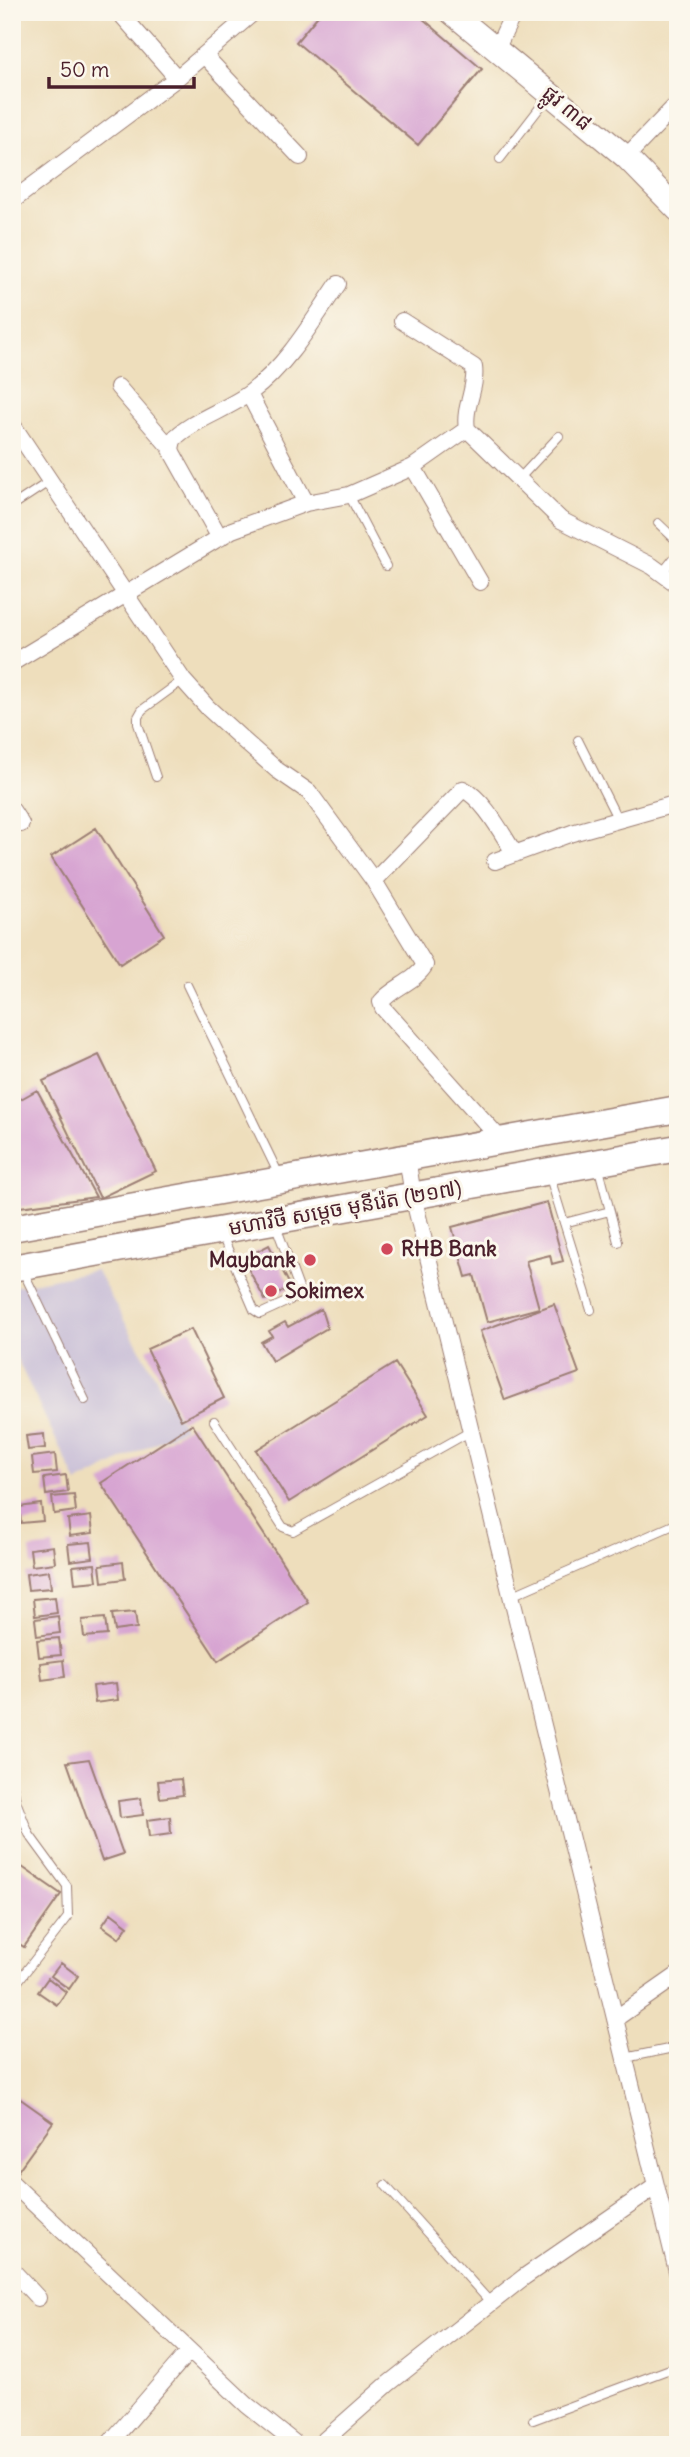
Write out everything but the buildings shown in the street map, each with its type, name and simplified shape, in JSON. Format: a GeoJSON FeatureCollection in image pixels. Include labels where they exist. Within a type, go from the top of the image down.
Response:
{"type":"FeatureCollection","features":[{"type":"Feature","properties":{"kind":"main road","name":"មហាវិថី សម្តេច មុនីរ៉េត (២១៧)"},"geometry":{"type":"LineString","coordinates":[[12,1228],[678,1108]]}},
{"type":"Feature","properties":{"kind":"main road","name":"មហាវិថី សម្តេច មុនីរ៉េត (២១៧)"},"geometry":{"type":"LineString","coordinates":[[16,1267],[678,1148]]}},
{"type":"Feature","properties":{"kind":"street"},"geometry":{"type":"LineString","coordinates":[[119,12],[177,78]]}},
{"type":"Feature","properties":{"kind":"street"},"geometry":{"type":"LineString","coordinates":[[12,201],[177,78],[254,12]]}},
{"type":"Feature","properties":{"kind":"street","name":"ផ្លូវ ៣៨"},"geometry":{"type":"LineString","coordinates":[[451,12],[626,157],[678,210]]}},
{"type":"Feature","properties":{"kind":"street"},"geometry":{"type":"LineString","coordinates":[[496,50],[514,12]]}},
{"type":"Feature","properties":{"kind":"street"},"geometry":{"type":"LineString","coordinates":[[204,55],[300,157]]}},
{"type":"Feature","properties":{"kind":"street"},"geometry":{"type":"LineString","coordinates":[[626,157],[678,103]]}},
{"type":"Feature","properties":{"kind":"street"},"geometry":{"type":"LineString","coordinates":[[220,538],[173,454],[171,444],[175,437],[249,394],[271,376],[338,284]]}},
{"type":"Feature","properties":{"kind":"street"},"geometry":{"type":"LineString","coordinates":[[402,321],[474,366],[476,381],[465,416],[467,429],[518,480],[561,520],[652,566],[678,584]]}},
{"type":"Feature","properties":{"kind":"street"},"geometry":{"type":"LineString","coordinates":[[118,387],[167,444],[171,444]]}},
{"type":"Feature","properties":{"kind":"street"},"geometry":{"type":"LineString","coordinates":[[249,394],[306,503]]}},
{"type":"Feature","properties":{"kind":"street"},"geometry":{"type":"LineString","coordinates":[[12,424],[184,680],[208,708],[243,740],[277,770],[309,792],[374,881],[425,965],[419,973],[387,995],[382,1002],[383,1008],[501,1140]]}},
{"type":"Feature","properties":{"kind":"street"},"geometry":{"type":"LineString","coordinates":[[12,663],[232,530],[306,503],[349,495],[413,467],[467,429]]}},
{"type":"Feature","properties":{"kind":"street"},"geometry":{"type":"LineString","coordinates":[[413,467],[480,582]]}},
{"type":"Feature","properties":{"kind":"street"},"geometry":{"type":"LineString","coordinates":[[374,881],[463,789],[478,800],[515,854]]}},
{"type":"Feature","properties":{"kind":"street"},"geometry":{"type":"LineString","coordinates":[[495,861],[572,833],[678,803]]}},
{"type":"Feature","properties":{"kind":"street"},"geometry":{"type":"LineString","coordinates":[[407,1157],[413,1196],[678,2275]]}},
{"type":"Feature","properties":{"kind":"street"},"geometry":{"type":"LineString","coordinates":[[615,2019],[678,1975]]}},
{"type":"Feature","properties":{"kind":"street"},"geometry":{"type":"LineString","coordinates":[[12,2183],[247,2405],[297,2445]]}},
{"type":"Feature","properties":{"kind":"street"},"geometry":{"type":"LineString","coordinates":[[330,2441],[388,2384],[491,2303],[552,2257],[656,2186]]}},
{"type":"Feature","properties":{"kind":"street"},"geometry":{"type":"LineString","coordinates":[[12,2270],[38,2298]]}},
{"type":"Feature","properties":{"kind":"street"},"geometry":{"type":"LineString","coordinates":[[108,2445],[189,2351]]}},
{"type":"Feature","properties":{"kind":"lane"},"geometry":{"type":"LineString","coordinates":[[500,159],[550,94]]}},
{"type":"Feature","properties":{"kind":"lane"},"geometry":{"type":"LineString","coordinates":[[518,480],[559,436]]}},
{"type":"Feature","properties":{"kind":"lane"},"geometry":{"type":"LineString","coordinates":[[12,506],[50,481]]}},
{"type":"Feature","properties":{"kind":"lane"},"geometry":{"type":"LineString","coordinates":[[349,495],[386,566]]}},
{"type":"Feature","properties":{"kind":"lane"},"geometry":{"type":"LineString","coordinates":[[658,523],[678,542]]}},
{"type":"Feature","properties":{"kind":"lane"},"geometry":{"type":"LineString","coordinates":[[662,573],[678,553]]}},
{"type":"Feature","properties":{"kind":"lane"},"geometry":{"type":"LineString","coordinates":[[156,777],[138,717],[142,710],[184,680]]}},
{"type":"Feature","properties":{"kind":"lane"},"geometry":{"type":"LineString","coordinates":[[578,740],[618,820]]}},
{"type":"Feature","properties":{"kind":"lane"},"geometry":{"type":"LineString","coordinates":[[187,985],[282,1180]]}},
{"type":"Feature","properties":{"kind":"lane"},"geometry":{"type":"LineString","coordinates":[[597,1163],[618,1242]]}},
{"type":"Feature","properties":{"kind":"lane"},"geometry":{"type":"LineString","coordinates":[[548,1171],[591,1310]]}},
{"type":"Feature","properties":{"kind":"lane"},"geometry":{"type":"LineString","coordinates":[[564,1223],[610,1211]]}},
{"type":"Feature","properties":{"kind":"lane"},"geometry":{"type":"LineString","coordinates":[[220,1231],[254,1310],[260,1314],[297,1297],[300,1290],[275,1221]]}},
{"type":"Feature","properties":{"kind":"lane"},"geometry":{"type":"LineString","coordinates":[[16,1267],[85,1399]]}},
{"type":"Feature","properties":{"kind":"lane"},"geometry":{"type":"LineString","coordinates":[[214,1421],[283,1527],[293,1531],[471,1431]]}},
{"type":"Feature","properties":{"kind":"lane"},"geometry":{"type":"LineString","coordinates":[[511,1596],[678,1522]]}},
{"type":"Feature","properties":{"kind":"lane"},"geometry":{"type":"LineString","coordinates":[[12,1781],[16,1801],[29,1834],[67,1886],[68,1917],[12,1989]]}},
{"type":"Feature","properties":{"kind":"lane"},"geometry":{"type":"LineString","coordinates":[[625,2058],[678,2047]]}},
{"type":"Feature","properties":{"kind":"lane"},"geometry":{"type":"LineString","coordinates":[[385,2185],[491,2303]]}},
{"type":"Feature","properties":{"kind":"lane"},"geometry":{"type":"LineString","coordinates":[[533,2420],[678,2366]]}},
{"type":"Feature","properties":{"kind":"shaded area"},"geometry":{"type":"Polygon","coordinates":[[[96,1270],[184,1428],[77,1483],[12,1349],[12,1287],[96,1270]]]}},
{"type":"Feature","properties":{"kind":"place","name":"RHB Bank"},"geometry":{"type":"Point","coordinates":[387,1249]}},
{"type":"Feature","properties":{"kind":"place","name":"Maybank"},"geometry":{"type":"Point","coordinates":[310,1260]}},
{"type":"Feature","properties":{"kind":"place","name":"Sokimex"},"geometry":{"type":"Point","coordinates":[271,1291]}}]}
